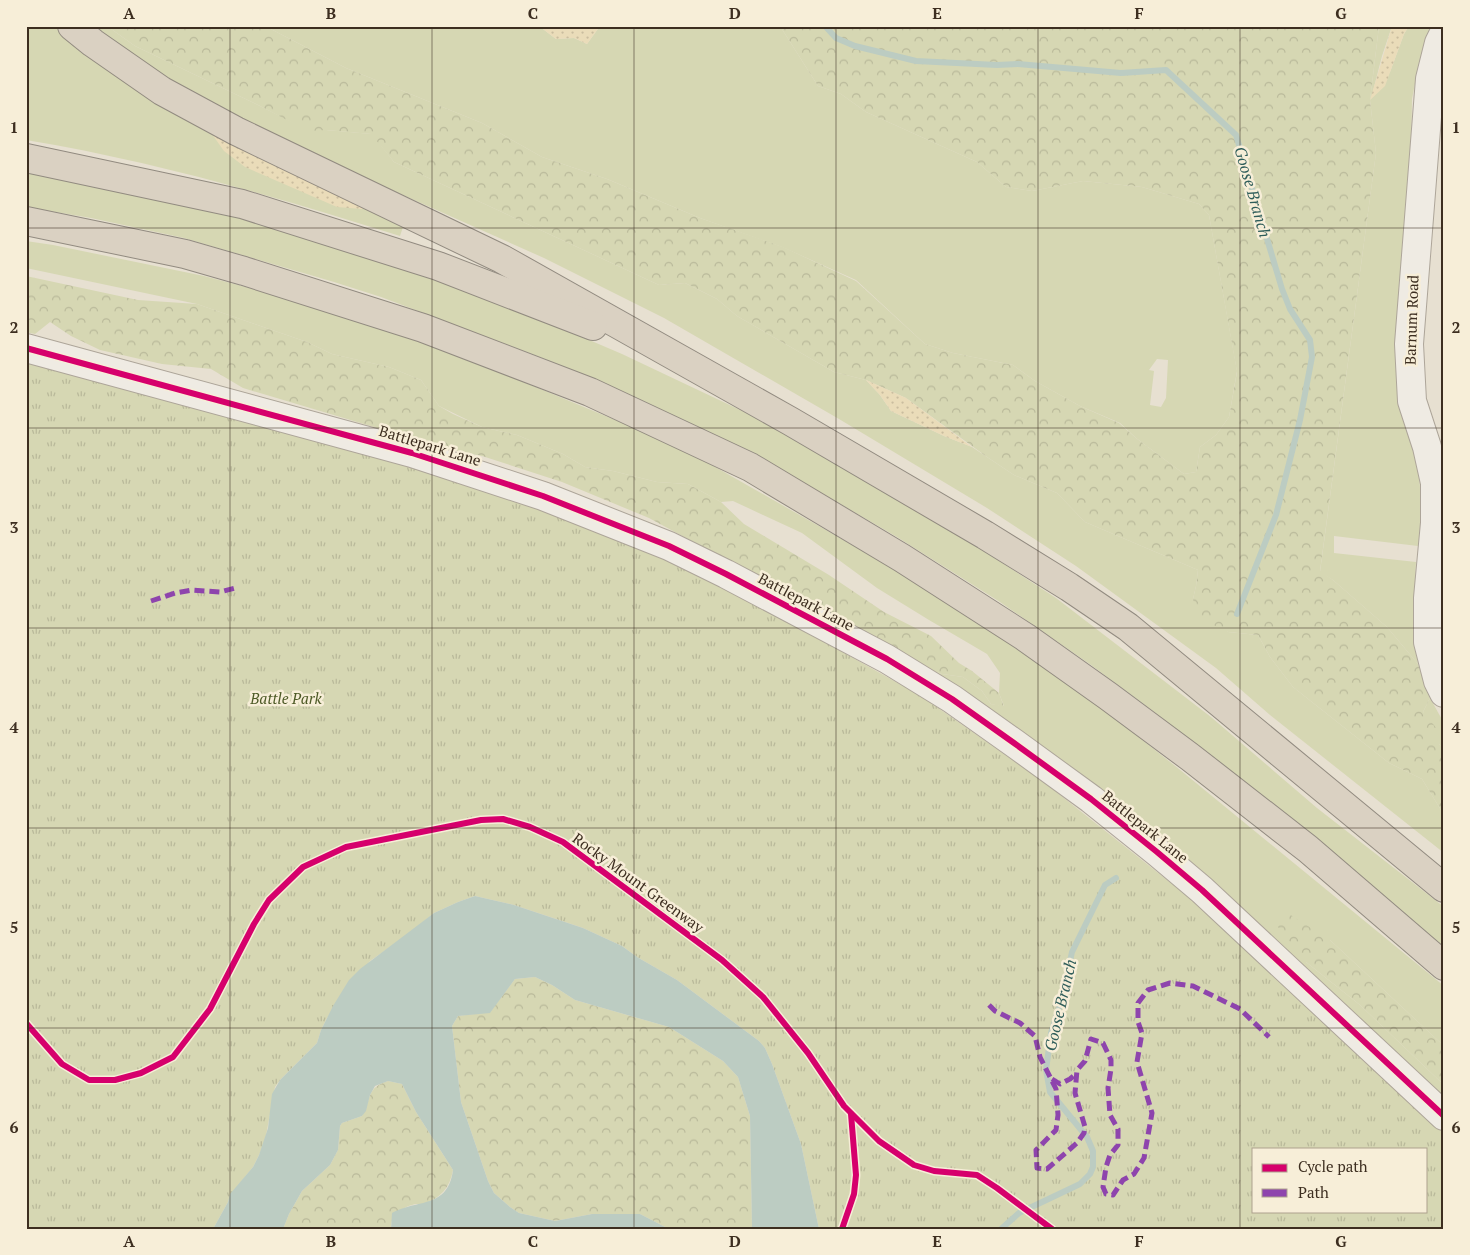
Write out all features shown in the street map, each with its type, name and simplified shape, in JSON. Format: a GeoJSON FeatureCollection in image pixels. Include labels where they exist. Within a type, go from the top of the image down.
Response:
{"type":"FeatureCollection","features":[{"type":"Feature","properties":{"kind":"highway"},"geometry":{"type":"LineString","coordinates":[[72,26],[92,43],[162,91],[228,127],[502,259],[790,421],[985,535],[1069,587],[1128,627],[1444,888]]}},
{"type":"Feature","properties":{"kind":"highway"},"geometry":{"type":"LineString","coordinates":[[26,158],[242,204],[438,266],[596,328],[790,421]]}},
{"type":"Feature","properties":{"kind":"highway"},"geometry":{"type":"LineString","coordinates":[[26,221],[185,254],[423,328],[590,392],[750,467],[902,558],[1024,637],[1108,696],[1308,849],[1444,966]]}},
{"type":"Feature","properties":{"kind":"street","name":"Barnum Road"},"geometry":{"type":"LineString","coordinates":[[1444,33],[1439,43],[1430,79],[1409,344],[1412,401],[1436,483],[1435,523],[1428,598],[1428,642],[1438,680],[1444,693]]}},
{"type":"Feature","properties":{"kind":"street","name":"Battlepark Lane"},"geometry":{"type":"LineString","coordinates":[[26,348],[412,453],[544,496],[669,546],[887,659],[952,700],[1014,743],[1091,799],[1157,852],[1252,936],[1444,1116]]}},
{"type":"Feature","properties":{"kind":"green space"},"geometry":{"type":"Polygon","coordinates":[[[26,26],[58,26],[107,65],[365,203],[405,221],[400,236],[215,181],[121,158],[26,140],[26,26]]]}},
{"type":"Feature","properties":{"kind":"green space"},"geometry":{"type":"Polygon","coordinates":[[[86,26],[107,26],[135,46],[308,130],[372,134],[394,162],[659,285],[685,283],[717,299],[737,316],[834,372],[866,380],[891,411],[972,447],[1014,475],[1057,493],[1085,522],[1198,570],[1193,599],[1228,632],[1258,635],[1270,657],[1293,687],[1389,763],[1422,779],[1444,815],[1444,853],[1270,715],[1216,668],[1076,566],[987,508],[839,419],[664,318],[544,258],[193,98],[86,26]]]}},
{"type":"Feature","properties":{"kind":"green space"},"geometry":{"type":"Polygon","coordinates":[[[107,26],[265,26],[346,68],[482,123],[542,157],[607,179],[700,218],[783,247],[856,281],[925,344],[953,353],[1013,365],[1035,381],[1080,406],[1119,423],[1184,474],[1196,472],[1200,447],[1216,435],[1229,417],[1237,372],[1209,215],[1199,204],[1142,187],[1083,181],[1032,191],[1006,187],[977,162],[866,112],[841,94],[818,86],[780,26],[1379,26],[1370,100],[1376,153],[1320,571],[1387,627],[1418,664],[1430,698],[1423,712],[1438,730],[1439,744],[1444,748],[1444,815],[1422,779],[1389,763],[1293,687],[1270,657],[1258,635],[1228,632],[1197,617],[1193,599],[1198,570],[1085,522],[1057,493],[1014,475],[906,398],[866,380],[834,372],[737,316],[717,299],[685,283],[659,285],[394,162],[371,134],[326,130],[308,131],[135,46],[107,26]]]}},
{"type":"Feature","properties":{"kind":"green space"},"geometry":{"type":"Polygon","coordinates":[[[265,26],[539,26],[556,39],[574,38],[587,44],[600,26],[780,26],[818,86],[841,94],[866,112],[977,162],[1006,187],[1032,191],[1083,181],[1142,187],[1199,204],[1209,215],[1237,371],[1229,417],[1216,435],[1200,447],[1196,472],[1184,474],[1136,438],[1120,423],[1080,406],[1035,381],[1013,365],[953,353],[925,344],[856,280],[782,247],[700,218],[607,179],[542,157],[482,123],[346,68],[265,26]],[[1157,359],[1149,370],[1154,371],[1150,405],[1161,407],[1166,398],[1168,360],[1157,359]]]}},
{"type":"Feature","properties":{"kind":"green space"},"geometry":{"type":"Polygon","coordinates":[[[1379,26],[1392,26],[1371,99],[1390,72],[1404,34],[1409,26],[1431,26],[1419,63],[1412,99],[1411,156],[1396,360],[1403,404],[1418,455],[1422,520],[1418,546],[1334,536],[1334,553],[1416,562],[1414,625],[1418,664],[1387,627],[1333,580],[1320,572],[1376,153],[1370,100],[1379,26]]]}},
{"type":"Feature","properties":{"kind":"green space"},"geometry":{"type":"Polygon","coordinates":[[[26,167],[244,218],[477,292],[622,354],[772,425],[895,493],[1056,598],[1211,717],[1317,808],[1444,907],[1444,949],[1153,711],[1091,665],[1000,602],[897,537],[801,481],[677,419],[545,359],[381,297],[184,238],[91,218],[26,207],[26,167]]]}},
{"type":"Feature","properties":{"kind":"green space"},"geometry":{"type":"Polygon","coordinates":[[[26,241],[204,276],[306,303],[414,339],[637,429],[710,464],[919,583],[1083,693],[1444,986],[1444,1046],[1330,940],[1306,962],[1360,1005],[1444,1085],[1444,1102],[928,669],[942,674],[963,677],[982,691],[991,704],[1004,706],[999,693],[1000,673],[987,654],[877,588],[802,533],[733,501],[721,502],[688,484],[657,482],[613,471],[585,467],[563,454],[517,435],[482,427],[439,406],[421,380],[389,367],[332,354],[307,342],[197,304],[26,268],[26,241]]]}},
{"type":"Feature","properties":{"kind":"green space"},"geometry":{"type":"Polygon","coordinates":[[[26,276],[138,300],[197,304],[307,342],[332,354],[389,367],[421,380],[439,406],[453,414],[482,427],[517,435],[563,454],[585,467],[613,471],[657,482],[688,484],[721,502],[744,524],[829,575],[884,612],[931,636],[959,663],[999,693],[1004,707],[991,704],[982,691],[963,677],[942,674],[928,669],[649,518],[562,482],[482,456],[451,450],[243,388],[211,369],[162,364],[100,350],[71,336],[50,322],[35,334],[26,332],[26,276]]]}},
{"type":"Feature","properties":{"kind":"green space","name":"Battle Park"},"geometry":{"type":"Polygon","coordinates":[[[26,358],[407,462],[562,514],[701,573],[921,696],[1040,779],[1196,903],[1444,1132],[1444,1229],[819,1229],[801,1144],[772,1064],[765,1048],[759,1041],[677,980],[622,946],[583,928],[514,905],[475,896],[434,913],[406,936],[370,961],[327,1018],[317,1043],[275,1087],[265,1141],[259,1155],[253,1167],[231,1194],[213,1229],[40,1229],[26,1226],[26,358]]]}},
{"type":"Feature","properties":{"kind":"green space"},"geometry":{"type":"Polygon","coordinates":[[[1430,698],[1444,723],[1444,748],[1439,744],[1423,712],[1430,698]]]}},
{"type":"Feature","properties":{"kind":"green space"},"geometry":{"type":"Polygon","coordinates":[[[1286,912],[1330,940],[1444,1046],[1444,1085],[1360,1005],[1306,962],[1274,922],[1286,912]]]}},
{"type":"Feature","properties":{"kind":"green space"},"geometry":{"type":"Polygon","coordinates":[[[535,977],[552,985],[575,1000],[669,1027],[723,1061],[738,1077],[750,1116],[752,1229],[669,1229],[640,1214],[592,1214],[555,1221],[519,1213],[494,1193],[488,1181],[461,1102],[452,1026],[458,1016],[490,1012],[515,979],[535,977]]]}},
{"type":"Feature","properties":{"kind":"green space"},"geometry":{"type":"Polygon","coordinates":[[[388,1081],[402,1084],[416,1112],[453,1170],[447,1187],[430,1202],[414,1204],[400,1210],[392,1220],[391,1229],[283,1229],[302,1191],[330,1165],[338,1150],[340,1126],[342,1123],[362,1116],[373,1090],[388,1081]]]}},
{"type":"Feature","properties":{"kind":"sand"},"geometry":{"type":"Polygon","coordinates":[[[539,26],[600,26],[587,44],[574,38],[556,39],[539,26]]]}},
{"type":"Feature","properties":{"kind":"sand"},"geometry":{"type":"Polygon","coordinates":[[[1392,26],[1409,26],[1404,34],[1385,86],[1370,100],[1392,26]]]}},
{"type":"Feature","properties":{"kind":"sand"},"geometry":{"type":"Polygon","coordinates":[[[207,127],[365,203],[362,209],[337,207],[245,167],[224,151],[207,127]]]}},
{"type":"Feature","properties":{"kind":"sand"},"geometry":{"type":"Polygon","coordinates":[[[866,380],[906,398],[972,447],[891,411],[866,380]]]}},
{"type":"Feature","properties":{"kind":"shaded area"},"geometry":{"type":"Polygon","coordinates":[[[475,896],[514,905],[583,928],[622,946],[677,980],[759,1041],[765,1048],[772,1064],[801,1144],[819,1229],[752,1229],[750,1116],[738,1077],[723,1061],[669,1027],[575,1000],[552,985],[535,977],[515,979],[490,1013],[458,1016],[452,1026],[461,1102],[488,1181],[494,1193],[519,1213],[555,1221],[592,1214],[640,1214],[669,1229],[391,1229],[392,1213],[438,1197],[445,1191],[450,1182],[453,1170],[416,1112],[402,1084],[388,1081],[375,1086],[370,1095],[366,1111],[362,1116],[342,1123],[340,1126],[338,1150],[330,1165],[302,1191],[283,1229],[213,1229],[228,1202],[230,1194],[253,1167],[259,1155],[268,1128],[272,1094],[280,1080],[317,1043],[333,1006],[349,980],[360,969],[434,913],[475,896]]]}},
{"type":"Feature","properties":{"kind":"waterway","name":"Goose Branch"},"geometry":{"type":"LineString","coordinates":[[825,26],[836,38],[855,46],[916,61],[997,65],[1018,64],[1121,73],[1166,70],[1236,135],[1282,289],[1290,309],[1310,340],[1312,357],[1300,420],[1276,515],[1237,614]]}},
{"type":"Feature","properties":{"kind":"waterway","name":"Goose Branch"},"geometry":{"type":"LineString","coordinates":[[1001,1229],[1019,1213],[1080,1184],[1090,1174],[1093,1167],[1093,1151],[1087,1137],[1050,1092],[1046,1070],[1051,1033],[1062,999],[1072,952],[1105,885],[1116,878]]}},
{"type":"Feature","properties":{"kind":"marked path"},"geometry":{"type":"LineString","coordinates":[[151,601],[175,593],[192,590],[220,592],[235,588]]}},
{"type":"Feature","properties":{"kind":"marked path"},"geometry":{"type":"LineString","coordinates":[[989,1005],[995,1011],[1020,1023],[1035,1036],[1040,1057],[1056,1089],[1058,1115],[1056,1130],[1036,1150],[1037,1168],[1047,1169],[1077,1143],[1084,1133],[1085,1127],[1075,1093],[1077,1070],[1085,1061],[1091,1039],[1103,1043],[1111,1060],[1108,1088],[1110,1115],[1118,1129],[1118,1145],[1110,1155],[1103,1187],[1106,1194],[1113,1195],[1123,1180],[1134,1174],[1144,1158],[1152,1113],[1137,1062],[1142,1033],[1138,1022],[1138,1003],[1148,990],[1170,983],[1193,986],[1240,1009],[1269,1037]]}},
{"type":"Feature","properties":{"kind":"marked path"},"geometry":{"type":"LineString","coordinates":[[1052,1079],[1060,1084],[1077,1073]]}},
{"type":"Feature","properties":{"kind":"cycle path"},"geometry":{"type":"LineString","coordinates":[[26,348],[412,453],[543,496],[669,546],[887,659],[952,699],[1014,743],[1091,799],[1157,852],[1202,890],[1444,1116]]}},
{"type":"Feature","properties":{"kind":"cycle path","name":"Rocky Mount Greenway"},"geometry":{"type":"LineString","coordinates":[[26,1023],[62,1064],[89,1080],[115,1080],[141,1073],[173,1057],[210,1009],[254,924],[269,900],[303,867],[346,847],[481,820],[503,819],[530,827],[563,842],[722,960],[763,997],[808,1053],[844,1106],[879,1141],[914,1165],[934,1171],[977,1175],[1052,1229]]}},
{"type":"Feature","properties":{"kind":"cycle path"},"geometry":{"type":"LineString","coordinates":[[842,1229],[854,1194],[856,1175],[851,1114]]}}]}
